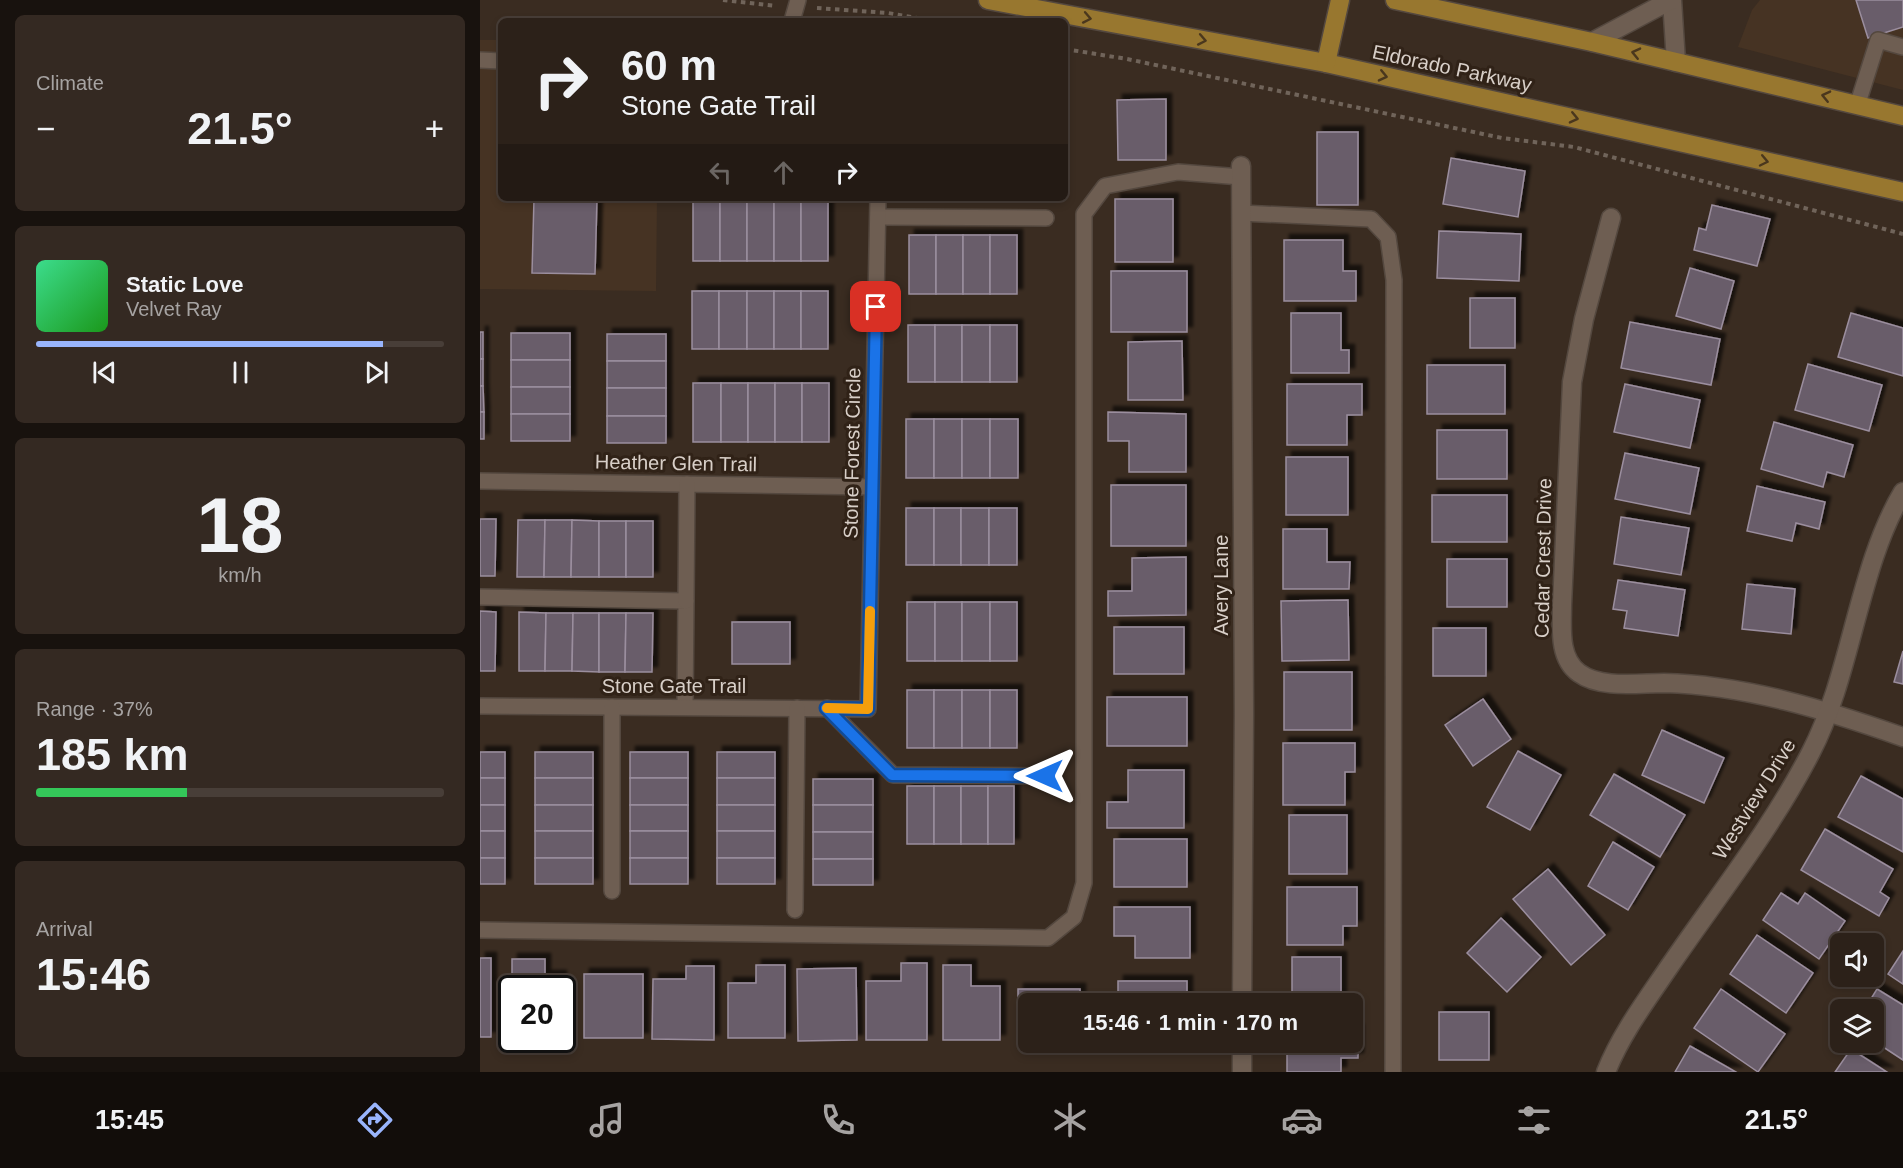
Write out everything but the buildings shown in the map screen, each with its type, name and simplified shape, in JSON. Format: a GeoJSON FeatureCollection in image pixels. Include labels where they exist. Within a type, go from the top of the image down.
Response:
{"type":"FeatureCollection","features":[{"type":"Feature","properties":{"kind":"main road","name":"Eldorado Parkway"},"geometry":{"type":"LineString","coordinates":[[988,0],[1326,63],[1903,192]]}},
{"type":"Feature","properties":{"kind":"main road"},"geometry":{"type":"LineString","coordinates":[[1326,63],[1340,0]]}},
{"type":"Feature","properties":{"kind":"main road"},"geometry":{"type":"LineString","coordinates":[[1395,0],[1592,42],[1858,103],[1903,116]]}},
{"type":"Feature","properties":{"kind":"street"},"geometry":{"type":"LineString","coordinates":[[1592,42],[1672,0],[1676,62]]}},
{"type":"Feature","properties":{"kind":"street","name":"Avery Lane"},"geometry":{"type":"LineString","coordinates":[[1241,171],[1244,714],[1242,993]]}},
{"type":"Feature","properties":{"kind":"street","name":"Cedar Crest Drive"},"geometry":{"type":"LineString","coordinates":[[1611,218],[1584,319],[1572,382],[1562,605],[1562,637],[1568,661],[1578,673],[1593,680],[1667,683],[1748,692],[1827,710],[1903,737]]}},
{"type":"Feature","properties":{"kind":"street","name":"Westview Drive"},"geometry":{"type":"LineString","coordinates":[[1606,1072],[1632,1021],[1787,796],[1812,750],[1886,528],[1903,492]]}},
{"type":"Feature","properties":{"kind":"street"},"geometry":{"type":"LineString","coordinates":[[1242,1053],[1242,1072]]}},
{"type":"Feature","properties":{"kind":"lane"},"geometry":{"type":"LineString","coordinates":[[1858,103],[1878,40],[1903,47]]}},
{"type":"Feature","properties":{"kind":"lane"},"geometry":{"type":"LineString","coordinates":[[480,60],[498,61]]}},
{"type":"Feature","properties":{"kind":"lane"},"geometry":{"type":"LineString","coordinates":[[480,930],[1048,938],[1074,917],[1084,883],[1084,214],[1105,186],[1178,172],[1241,171]]}},
{"type":"Feature","properties":{"kind":"lane","name":"Stone Forest Circle"},"geometry":{"type":"LineString","coordinates":[[868,709],[878,201]]}},
{"type":"Feature","properties":{"kind":"lane"},"geometry":{"type":"LineString","coordinates":[[1241,213],[1371,219],[1388,237],[1394,280],[1394,1072]]}},
{"type":"Feature","properties":{"kind":"lane"},"geometry":{"type":"LineString","coordinates":[[878,217],[1047,218]]}},
{"type":"Feature","properties":{"kind":"lane","name":"Heather Glen Trail"},"geometry":{"type":"LineString","coordinates":[[480,481],[872,487]]}},
{"type":"Feature","properties":{"kind":"lane"},"geometry":{"type":"LineString","coordinates":[[685,707],[687,484]]}},
{"type":"Feature","properties":{"kind":"lane"},"geometry":{"type":"LineString","coordinates":[[480,597],[686,601]]}},
{"type":"Feature","properties":{"kind":"lane","name":"Stone Gate Trail"},"geometry":{"type":"LineString","coordinates":[[480,706],[868,709]]}},
{"type":"Feature","properties":{"kind":"lane"},"geometry":{"type":"LineString","coordinates":[[612,707],[612,891]]}},
{"type":"Feature","properties":{"kind":"lane"},"geometry":{"type":"LineString","coordinates":[[795,910],[797,708]]}},
{"type":"Feature","properties":{"kind":"lane"},"geometry":{"type":"LineString","coordinates":[[826,708],[892,775],[1045,776]]}},
{"type":"Feature","properties":{"kind":"path"},"geometry":{"type":"LineString","coordinates":[[723,0],[796,9],[888,13],[917,18]]}},
{"type":"Feature","properties":{"kind":"path"},"geometry":{"type":"LineString","coordinates":[[1068,49],[1127,59],[1502,138],[1574,147],[1903,234]]}},
{"type":"Feature","properties":{"kind":"shaded area"},"geometry":{"type":"Polygon","coordinates":[[[1760,0],[1903,0],[1903,90],[1738,47],[1752,10],[1760,0]]]}},
{"type":"Feature","properties":{"kind":"shaded area"},"geometry":{"type":"Polygon","coordinates":[[[480,40],[498,40],[498,201],[657,201],[656,291],[480,289],[480,40]]]}},
{"type":"Feature","properties":{"kind":"slow traffic"},"geometry":{"type":"LineString","coordinates":[[827,708],[868,709],[870,611]]}},
{"type":"Feature","properties":{"kind":"route"},"geometry":{"type":"LineString","coordinates":[[876,307],[868,709],[826,708],[892,775],[1045,776]]}}]}
